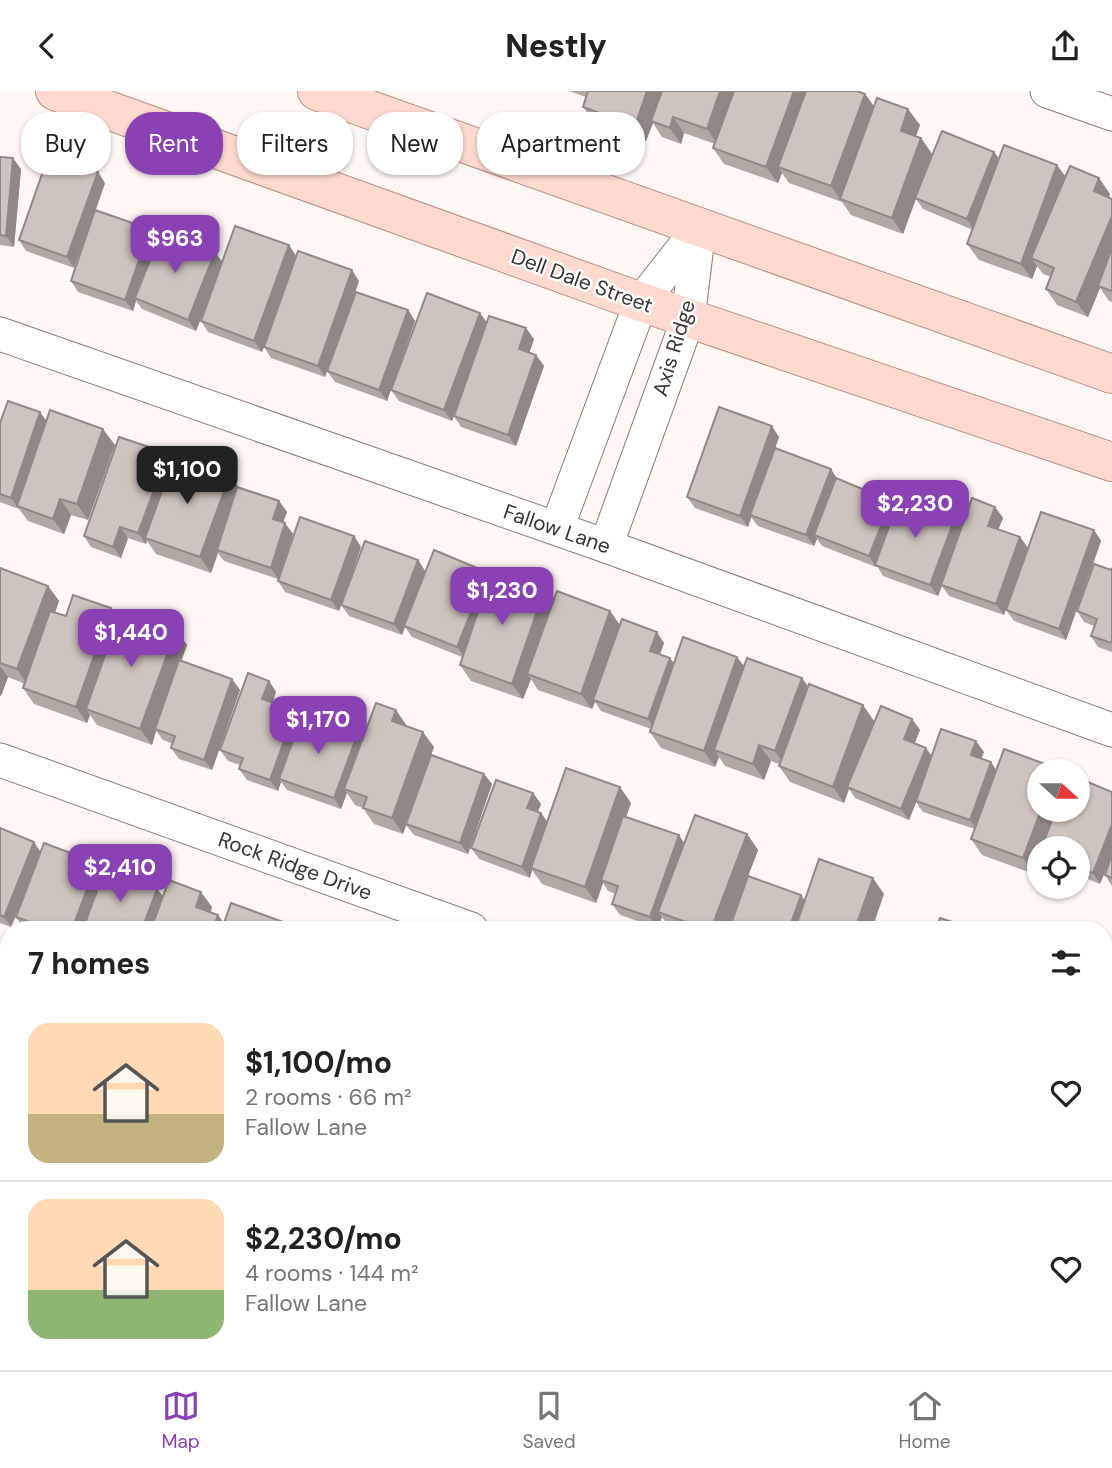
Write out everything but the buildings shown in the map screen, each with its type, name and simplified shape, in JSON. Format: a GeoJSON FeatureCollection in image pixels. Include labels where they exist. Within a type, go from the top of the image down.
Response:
{"type":"FeatureCollection","features":[{"type":"Feature","properties":{"kind":"main road","name":"Dell Dale Street"},"geometry":{"type":"LineString","coordinates":[[55,91],[688,319],[1112,462]]}},
{"type":"Feature","properties":{"kind":"main road"},"geometry":{"type":"LineString","coordinates":[[317,91],[1112,374]]}},
{"type":"Feature","properties":{"kind":"street"},"geometry":{"type":"LineString","coordinates":[[1047,91],[1112,114]]}},
{"type":"Feature","properties":{"kind":"street","name":"Axis Ridge"},"geometry":{"type":"LineString","coordinates":[[557,528],[641,302],[700,227]]}},
{"type":"Feature","properties":{"kind":"street","name":"Axis Ridge"},"geometry":{"type":"LineString","coordinates":[[606,546],[688,319],[700,227]]}},
{"type":"Feature","properties":{"kind":"street","name":"Fallow Lane"},"geometry":{"type":"LineString","coordinates":[[0,334],[557,528],[1112,730]]}},
{"type":"Feature","properties":{"kind":"street","name":"Rock Ridge Drive"},"geometry":{"type":"LineString","coordinates":[[0,760],[449,921]]}}]}
